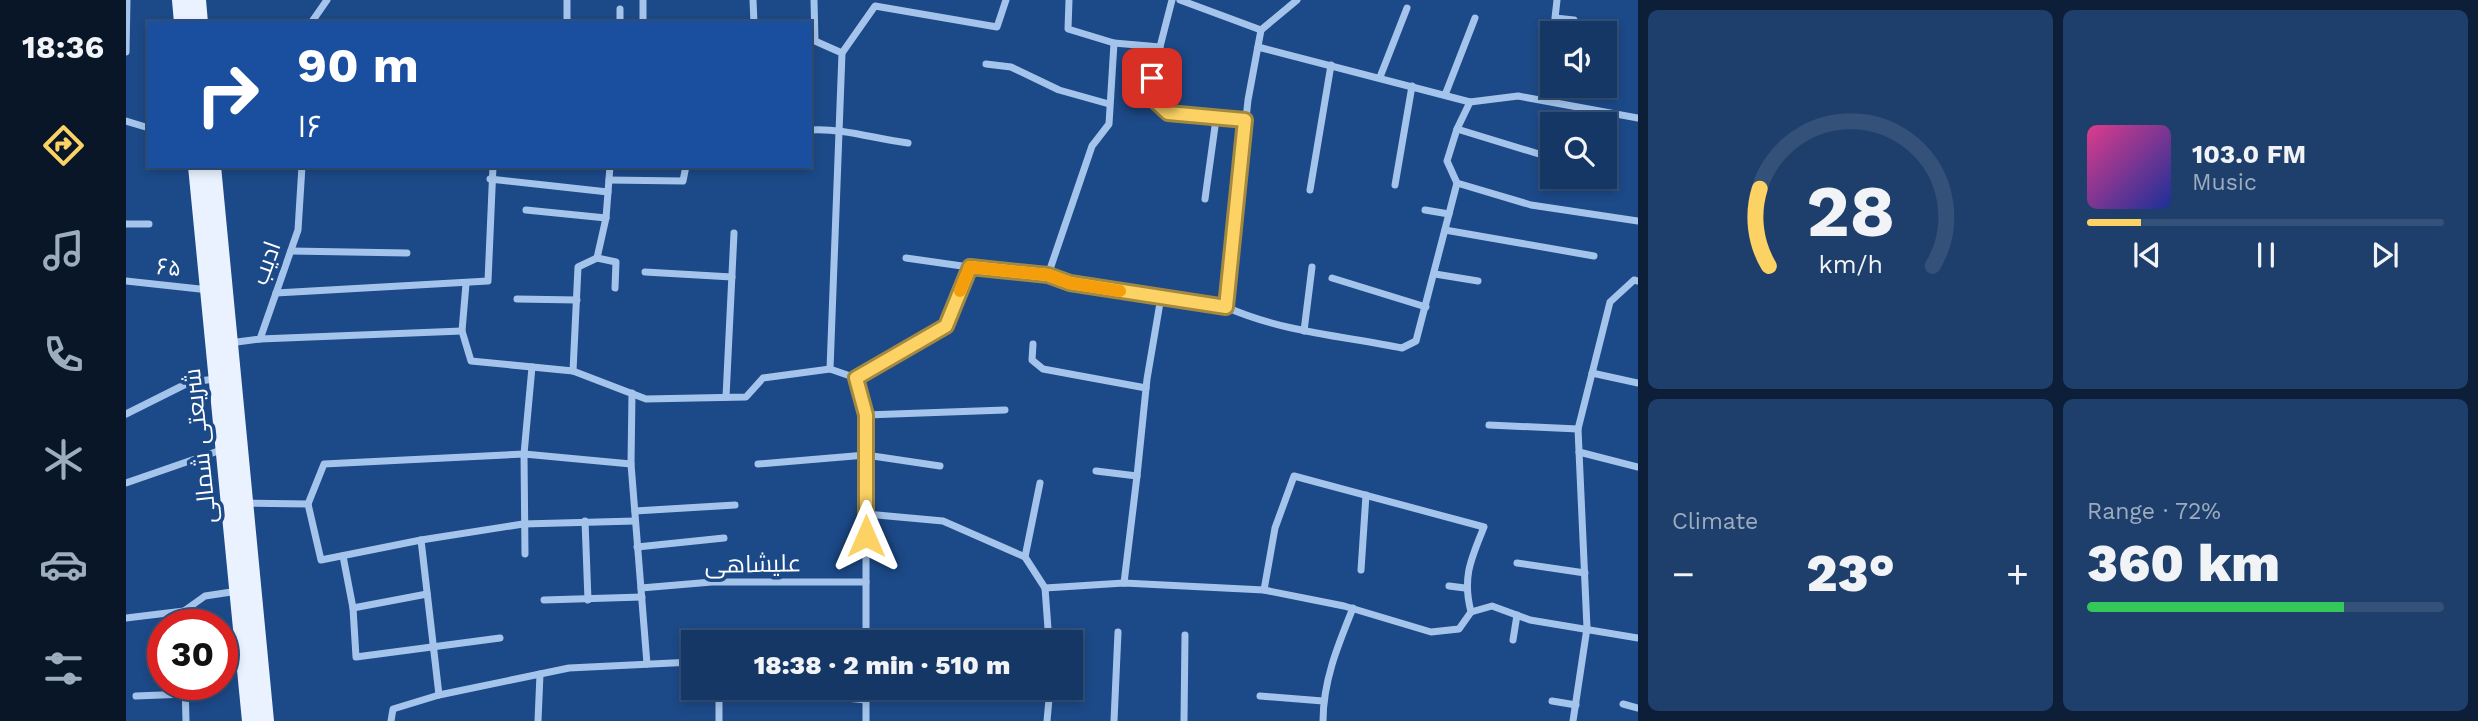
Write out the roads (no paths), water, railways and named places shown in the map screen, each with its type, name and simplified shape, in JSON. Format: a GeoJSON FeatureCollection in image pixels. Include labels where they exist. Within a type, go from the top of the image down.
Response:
{"type":"FeatureCollection","features":[{"type":"Feature","properties":{"kind":"main road"},"geometry":{"type":"LineString","coordinates":[[181,0],[183,21]]}},
{"type":"Feature","properties":{"kind":"main road"},"geometry":{"type":"LineString","coordinates":[[197,0],[199,21]]}},
{"type":"Feature","properties":{"kind":"main road","name":"شریعتی شمالی"},"geometry":{"type":"LineString","coordinates":[[197,168],[251,721]]}},
{"type":"Feature","properties":{"kind":"main road","name":"شریعتی شمالی"},"geometry":{"type":"LineString","coordinates":[[212,168],[265,721]]}},
{"type":"Feature","properties":{"kind":"street"},"geometry":{"type":"LineString","coordinates":[[126,52],[127,0]]}},
{"type":"Feature","properties":{"kind":"street"},"geometry":{"type":"LineString","coordinates":[[312,21],[327,0]]}},
{"type":"Feature","properties":{"kind":"street"},"geometry":{"type":"LineString","coordinates":[[567,0],[567,21]]}},
{"type":"Feature","properties":{"kind":"street"},"geometry":{"type":"LineString","coordinates":[[643,0],[643,21]]}},
{"type":"Feature","properties":{"kind":"street"},"geometry":{"type":"LineString","coordinates":[[753,0],[754,21]]}},
{"type":"Feature","properties":{"kind":"street"},"geometry":{"type":"LineString","coordinates":[[814,0],[813,41],[842,53]]}},
{"type":"Feature","properties":{"kind":"street"},"geometry":{"type":"LineString","coordinates":[[830,369],[842,53],[874,3],[997,27],[1006,0]]}},
{"type":"Feature","properties":{"kind":"street"},"geometry":{"type":"LineString","coordinates":[[1069,0],[1068,29],[1114,43],[1160,47]]}},
{"type":"Feature","properties":{"kind":"street"},"geometry":{"type":"LineString","coordinates":[[1172,0],[1152,78],[1154,100],[1168,113],[1245,120]]}},
{"type":"Feature","properties":{"kind":"street"},"geometry":{"type":"LineString","coordinates":[[1180,0],[1261,30]]}},
{"type":"Feature","properties":{"kind":"street"},"geometry":{"type":"LineString","coordinates":[[1226,307],[1245,120],[1261,30],[1297,0]]}},
{"type":"Feature","properties":{"kind":"street"},"geometry":{"type":"LineString","coordinates":[[1557,0],[1555,18],[1574,20]]}},
{"type":"Feature","properties":{"kind":"street"},"geometry":{"type":"LineString","coordinates":[[1380,78],[1407,8]]}},
{"type":"Feature","properties":{"kind":"street"},"geometry":{"type":"LineString","coordinates":[[620,9],[620,21]]}},
{"type":"Feature","properties":{"kind":"street"},"geometry":{"type":"LineString","coordinates":[[1445,95],[1475,18]]}},
{"type":"Feature","properties":{"kind":"street"},"geometry":{"type":"LineString","coordinates":[[1048,275],[1092,146],[1109,124],[1114,43]]}},
{"type":"Feature","properties":{"kind":"street"},"geometry":{"type":"LineString","coordinates":[[1258,47],[1470,102],[1518,96],[1638,118]]}},
{"type":"Feature","properties":{"kind":"street"},"geometry":{"type":"LineString","coordinates":[[986,64],[1011,67],[1059,90],[1109,104]]}},
{"type":"Feature","properties":{"kind":"street"},"geometry":{"type":"LineString","coordinates":[[1310,190],[1331,65]]}},
{"type":"Feature","properties":{"kind":"street"},"geometry":{"type":"LineString","coordinates":[[1395,185],[1412,86]]}},
{"type":"Feature","properties":{"kind":"street"},"geometry":{"type":"LineString","coordinates":[[906,258],[1048,275],[1070,283],[1226,307],[1251,318],[1304,331],[1402,348],[1416,341],[1426,307],[1457,183],[1447,161],[1457,129],[1470,102]]}},
{"type":"Feature","properties":{"kind":"street"},"geometry":{"type":"LineString","coordinates":[[1205,199],[1216,119]]}},
{"type":"Feature","properties":{"kind":"street"},"geometry":{"type":"LineString","coordinates":[[126,121],[147,127]]}},
{"type":"Feature","properties":{"kind":"street"},"geometry":{"type":"LineString","coordinates":[[812,130],[839,129],[871,139],[908,143]]}},
{"type":"Feature","properties":{"kind":"street"},"geometry":{"type":"LineString","coordinates":[[1457,129],[1540,154]]}},
{"type":"Feature","properties":{"kind":"street","name":"ادیب"},"geometry":{"type":"LineString","coordinates":[[260,339],[298,230],[302,168]]}},
{"type":"Feature","properties":{"kind":"street"},"geometry":{"type":"LineString","coordinates":[[276,293],[488,281],[493,168]]}},
{"type":"Feature","properties":{"kind":"street"},"geometry":{"type":"LineString","coordinates":[[597,258],[606,218],[610,168]]}},
{"type":"Feature","properties":{"kind":"street"},"geometry":{"type":"LineString","coordinates":[[609,180],[683,181],[685,168]]}},
{"type":"Feature","properties":{"kind":"street"},"geometry":{"type":"LineString","coordinates":[[490,179],[608,192]]}},
{"type":"Feature","properties":{"kind":"street"},"geometry":{"type":"LineString","coordinates":[[1457,183],[1531,205],[1638,221]]}},
{"type":"Feature","properties":{"kind":"street"},"geometry":{"type":"LineString","coordinates":[[526,210],[606,218]]}},
{"type":"Feature","properties":{"kind":"street"},"geometry":{"type":"LineString","coordinates":[[1425,210],[1450,214]]}},
{"type":"Feature","properties":{"kind":"street"},"geometry":{"type":"LineString","coordinates":[[126,224],[149,224]]}},
{"type":"Feature","properties":{"kind":"street"},"geometry":{"type":"LineString","coordinates":[[1446,230],[1594,256]]}},
{"type":"Feature","properties":{"kind":"street"},"geometry":{"type":"LineString","coordinates":[[726,397],[734,233]]}},
{"type":"Feature","properties":{"kind":"street"},"geometry":{"type":"LineString","coordinates":[[291,251],[407,253]]}},
{"type":"Feature","properties":{"kind":"street"},"geometry":{"type":"LineString","coordinates":[[573,371],[578,267],[597,258],[616,262],[615,288]]}},
{"type":"Feature","properties":{"kind":"street"},"geometry":{"type":"LineString","coordinates":[[466,284],[462,331],[471,361],[573,371],[646,399],[746,397],[763,378],[830,369],[856,378],[946,326],[970,267]]}},
{"type":"Feature","properties":{"kind":"street"},"geometry":{"type":"LineString","coordinates":[[1304,331],[1312,267]]}},
{"type":"Feature","properties":{"kind":"street"},"geometry":{"type":"LineString","coordinates":[[645,272],[732,277]]}},
{"type":"Feature","properties":{"kind":"street"},"geometry":{"type":"LineString","coordinates":[[1434,274],[1478,281]]}},
{"type":"Feature","properties":{"kind":"street"},"geometry":{"type":"LineString","coordinates":[[1332,278],[1426,307]]}},
{"type":"Feature","properties":{"kind":"street"},"geometry":{"type":"LineString","coordinates":[[1573,721],[1587,628],[1578,429],[1610,302],[1634,280],[1638,281]]}},
{"type":"Feature","properties":{"kind":"street","name":"۶۵"},"geometry":{"type":"LineString","coordinates":[[126,281],[209,290]]}},
{"type":"Feature","properties":{"kind":"street"},"geometry":{"type":"LineString","coordinates":[[1124,583],[1146,388],[1161,297]]}},
{"type":"Feature","properties":{"kind":"street"},"geometry":{"type":"LineString","coordinates":[[517,299],[576,300]]}},
{"type":"Feature","properties":{"kind":"street"},"geometry":{"type":"LineString","coordinates":[[229,343],[260,339],[462,331]]}},
{"type":"Feature","properties":{"kind":"street"},"geometry":{"type":"LineString","coordinates":[[1033,344],[1032,360],[1043,369],[1146,388]]}},
{"type":"Feature","properties":{"kind":"street"},"geometry":{"type":"LineString","coordinates":[[525,554],[524,454],[533,367]]}},
{"type":"Feature","properties":{"kind":"street"},"geometry":{"type":"LineString","coordinates":[[1592,373],[1638,383]]}},
{"type":"Feature","properties":{"kind":"street"},"geometry":{"type":"LineString","coordinates":[[127,412],[190,382],[219,378]]}},
{"type":"Feature","properties":{"kind":"street"},"geometry":{"type":"LineString","coordinates":[[856,378],[866,415],[866,630]]}},
{"type":"Feature","properties":{"kind":"street"},"geometry":{"type":"LineString","coordinates":[[632,393],[631,464],[648,664]]}},
{"type":"Feature","properties":{"kind":"street"},"geometry":{"type":"LineString","coordinates":[[866,415],[1005,410]]}},
{"type":"Feature","properties":{"kind":"street"},"geometry":{"type":"LineString","coordinates":[[1489,425],[1578,429]]}},
{"type":"Feature","properties":{"kind":"street"},"geometry":{"type":"LineString","coordinates":[[126,483],[226,449]]}},
{"type":"Feature","properties":{"kind":"street"},"geometry":{"type":"LineString","coordinates":[[1579,452],[1638,467]]}},
{"type":"Feature","properties":{"kind":"street"},"geometry":{"type":"LineString","coordinates":[[631,464],[524,454],[324,464],[308,504],[321,561],[421,540],[523,524],[635,521]]}},
{"type":"Feature","properties":{"kind":"street"},"geometry":{"type":"LineString","coordinates":[[758,464],[866,455],[940,466]]}},
{"type":"Feature","properties":{"kind":"street"},"geometry":{"type":"LineString","coordinates":[[1096,471],[1137,476]]}},
{"type":"Feature","properties":{"kind":"street"},"geometry":{"type":"LineString","coordinates":[[1264,590],[1275,528],[1294,476],[1483,527],[1469,564],[1465,588],[1471,612]]}},
{"type":"Feature","properties":{"kind":"street"},"geometry":{"type":"LineString","coordinates":[[1026,557],[1040,483]]}},
{"type":"Feature","properties":{"kind":"street"},"geometry":{"type":"LineString","coordinates":[[1361,570],[1366,495]]}},
{"type":"Feature","properties":{"kind":"street"},"geometry":{"type":"LineString","coordinates":[[244,503],[308,504]]}},
{"type":"Feature","properties":{"kind":"street"},"geometry":{"type":"LineString","coordinates":[[635,511],[735,505]]}},
{"type":"Feature","properties":{"kind":"street"},"geometry":{"type":"LineString","coordinates":[[866,513],[943,521],[1026,557],[1045,588],[1048,630]]}},
{"type":"Feature","properties":{"kind":"street"},"geometry":{"type":"LineString","coordinates":[[585,521],[588,600]]}},
{"type":"Feature","properties":{"kind":"street"},"geometry":{"type":"LineString","coordinates":[[638,547],[724,538]]}},
{"type":"Feature","properties":{"kind":"street"},"geometry":{"type":"LineString","coordinates":[[421,540],[439,695]]}},
{"type":"Feature","properties":{"kind":"street"},"geometry":{"type":"LineString","coordinates":[[344,556],[353,608],[356,657],[500,638]]}},
{"type":"Feature","properties":{"kind":"street"},"geometry":{"type":"LineString","coordinates":[[1517,563],[1585,573]]}},
{"type":"Feature","properties":{"kind":"street","name":"علیشاهی"},"geometry":{"type":"LineString","coordinates":[[641,588],[712,582],[866,582]]}},
{"type":"Feature","properties":{"kind":"street"},"geometry":{"type":"LineString","coordinates":[[1045,588],[1124,583],[1264,590],[1353,608],[1431,632],[1460,629],[1471,612],[1492,606],[1517,615],[1638,638]]}},
{"type":"Feature","properties":{"kind":"street"},"geometry":{"type":"LineString","coordinates":[[1449,586],[1465,588]]}},
{"type":"Feature","properties":{"kind":"street"},"geometry":{"type":"LineString","coordinates":[[187,609],[205,596],[239,591]]}},
{"type":"Feature","properties":{"kind":"street"},"geometry":{"type":"LineString","coordinates":[[353,608],[427,594]]}},
{"type":"Feature","properties":{"kind":"street"},"geometry":{"type":"LineString","coordinates":[[544,600],[642,597]]}},
{"type":"Feature","properties":{"kind":"street"},"geometry":{"type":"LineString","coordinates":[[1324,721],[1323,701],[1334,655],[1353,608]]}},
{"type":"Feature","properties":{"kind":"street"},"geometry":{"type":"LineString","coordinates":[[126,618],[147,615]]}},
{"type":"Feature","properties":{"kind":"street"},"geometry":{"type":"LineString","coordinates":[[1513,640],[1517,615]]}},
{"type":"Feature","properties":{"kind":"street"},"geometry":{"type":"LineString","coordinates":[[1114,721],[1118,632]]}},
{"type":"Feature","properties":{"kind":"street"},"geometry":{"type":"LineString","coordinates":[[1184,721],[1185,635]]}},
{"type":"Feature","properties":{"kind":"street"},"geometry":{"type":"LineString","coordinates":[[391,721],[393,709],[439,695],[569,668],[681,663]]}},
{"type":"Feature","properties":{"kind":"street"},"geometry":{"type":"LineString","coordinates":[[538,721],[540,674]]}},
{"type":"Feature","properties":{"kind":"street"},"geometry":{"type":"LineString","coordinates":[[136,696],[147,696]]}},
{"type":"Feature","properties":{"kind":"street"},"geometry":{"type":"LineString","coordinates":[[1260,696],[1323,701]]}},
{"type":"Feature","properties":{"kind":"street"},"geometry":{"type":"LineString","coordinates":[[186,700],[186,721]]}},
{"type":"Feature","properties":{"kind":"street"},"geometry":{"type":"LineString","coordinates":[[719,700],[719,721]]}},
{"type":"Feature","properties":{"kind":"street"},"geometry":{"type":"LineString","coordinates":[[866,700],[866,721]]}},
{"type":"Feature","properties":{"kind":"street"},"geometry":{"type":"LineString","coordinates":[[1047,721],[1049,700]]}},
{"type":"Feature","properties":{"kind":"street"},"geometry":{"type":"LineString","coordinates":[[1552,701],[1576,705]]}},
{"type":"Feature","properties":{"kind":"street"},"geometry":{"type":"LineString","coordinates":[[1623,704],[1638,708]]}}]}
